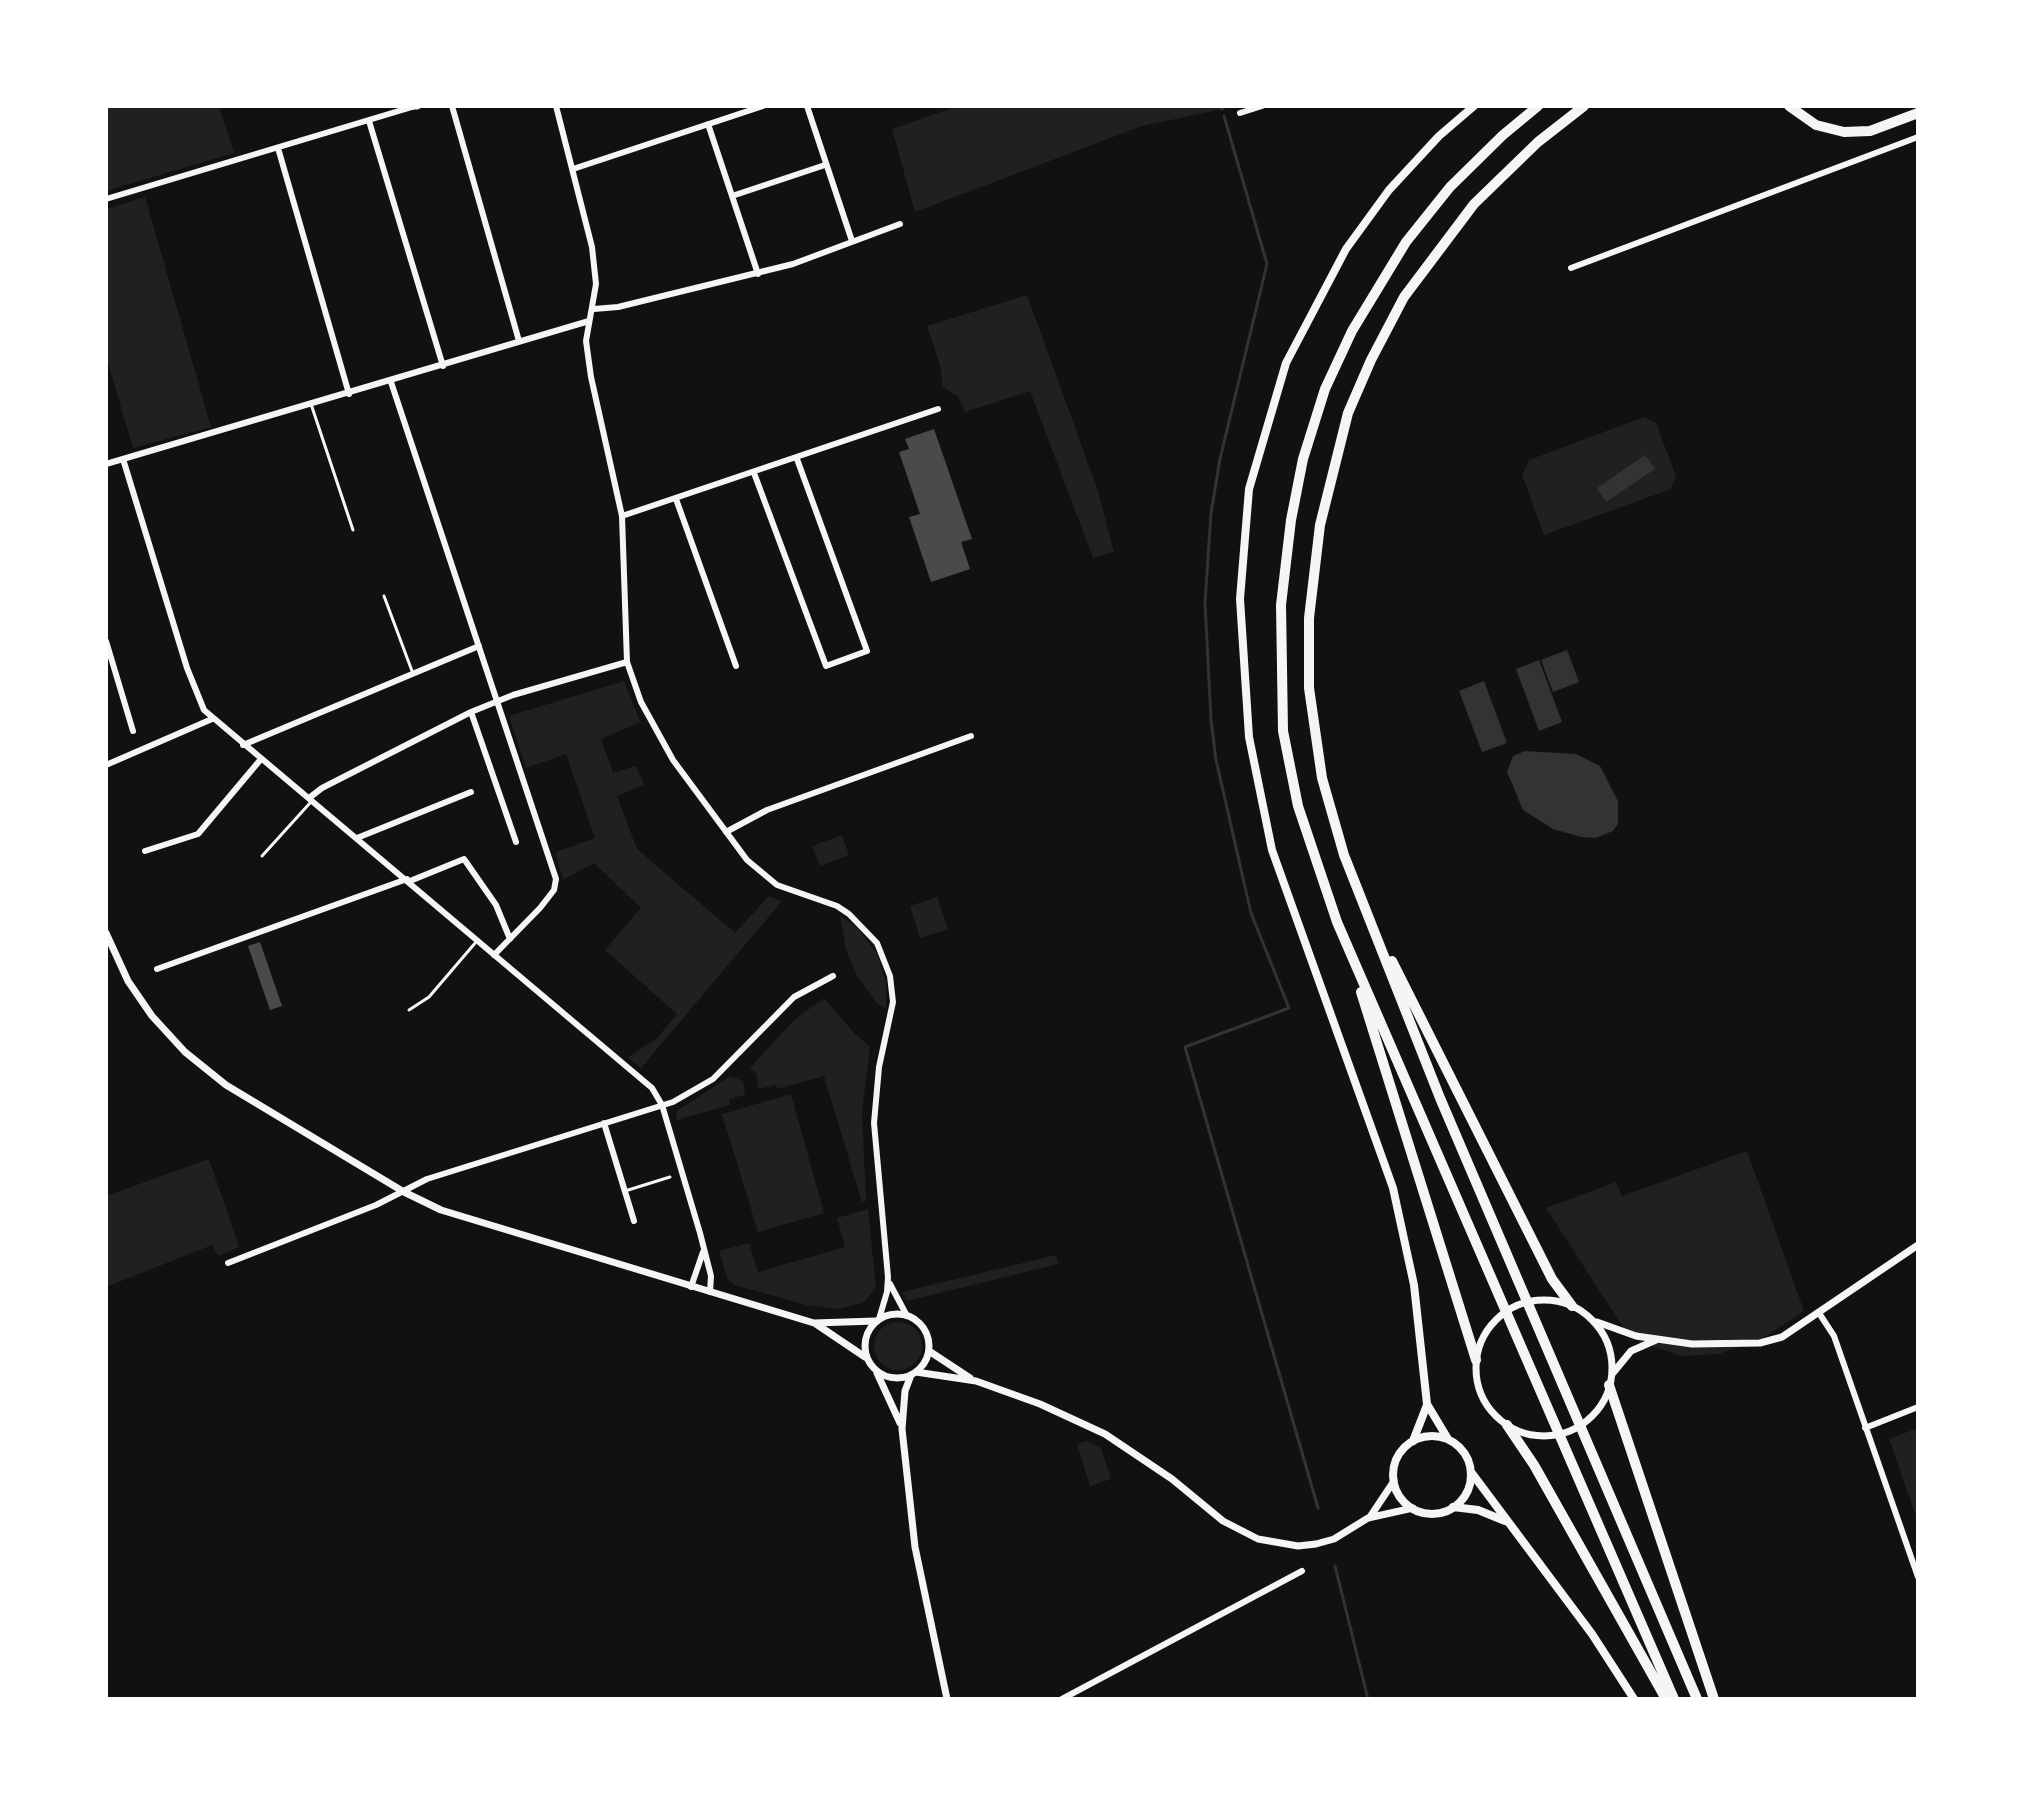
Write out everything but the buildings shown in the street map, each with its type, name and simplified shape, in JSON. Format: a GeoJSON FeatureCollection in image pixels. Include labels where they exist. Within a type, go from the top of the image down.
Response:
{"type":"FeatureCollection","features":[{"type":"Feature","properties":{"kind":"highway"},"geometry":{"type":"LineString","coordinates":[[1476,1360],[1298,806],[1283,731],[1281,605],[1291,520],[1303,459],[1325,389],[1383,275],[1450,187],[1538,106]]}},
{"type":"Feature","properties":{"kind":"highway"},"geometry":{"type":"LineString","coordinates":[[1584,106],[1538,142],[1477,200],[1404,297],[1348,413],[1333,466],[1312,582],[1309,688],[1322,778],[1341,844],[1365,909],[1520,1289],[1697,1699]]}},
{"type":"Feature","properties":{"kind":"highway"},"geometry":{"type":"LineString","coordinates":[[1789,106],[1816,125],[1844,132],[1870,131],[1918,113]]}},
{"type":"Feature","properties":{"kind":"highway"},"geometry":{"type":"LineString","coordinates":[[1365,909],[1552,1279],[1572,1306]]}},
{"type":"Feature","properties":{"kind":"highway"},"geometry":{"type":"LineString","coordinates":[[1337,922],[1674,1699]]}},
{"type":"Feature","properties":{"kind":"highway"},"geometry":{"type":"LineString","coordinates":[[1610,1380],[1714,1699]]}},
{"type":"Feature","properties":{"kind":"highway"},"geometry":{"type":"LineString","coordinates":[[1507,1425],[1534,1465],[1666,1699]]}},
{"type":"Feature","properties":{"kind":"main road"},"geometry":{"type":"LineString","coordinates":[[1474,106],[1439,136],[1389,190],[1346,249],[1293,349],[1265,423],[1249,489],[1240,599],[1245,709],[1268,836],[1291,912],[1357,1081],[1393,1188],[1414,1285],[1427,1404],[1448,1439],[1464,1452],[1471,1472],[1592,1634],[1634,1699]]}},
{"type":"Feature","properties":{"kind":"main road"},"geometry":{"type":"LineString","coordinates":[[1427,1404],[1413,1441],[1397,1458],[1394,1481],[1402,1500],[1413,1508],[1433,1514],[1453,1507],[1484,1511],[1506,1521]]}},
{"type":"Feature","properties":{"kind":"main road"},"geometry":{"type":"LineString","coordinates":[[1413,1441],[1434,1436],[1448,1439]]}},
{"type":"Feature","properties":{"kind":"main road"},"geometry":{"type":"LineString","coordinates":[[1453,1507],[1467,1492],[1471,1472]]}},
{"type":"Feature","properties":{"kind":"street"},"geometry":{"type":"LineString","coordinates":[[106,199],[414,106]]}},
{"type":"Feature","properties":{"kind":"street"},"geometry":{"type":"LineString","coordinates":[[452,106],[519,341]]}},
{"type":"Feature","properties":{"kind":"street"},"geometry":{"type":"LineString","coordinates":[[556,106],[592,247],[596,284],[594,309],[586,334],[591,377],[622,516],[627,662],[654,729],[726,832],[766,878],[837,906],[861,924],[877,943],[888,965],[893,1002],[879,1067],[874,1123],[888,1277],[887,1292],[877,1320],[866,1337],[867,1359]]}},
{"type":"Feature","properties":{"kind":"street"},"geometry":{"type":"LineString","coordinates":[[573,169],[763,106]]}},
{"type":"Feature","properties":{"kind":"street"},"geometry":{"type":"LineString","coordinates":[[807,106],[852,241]]}},
{"type":"Feature","properties":{"kind":"street"},"geometry":{"type":"LineString","coordinates":[[1240,113],[1262,106]]}},
{"type":"Feature","properties":{"kind":"street"},"geometry":{"type":"LineString","coordinates":[[369,121],[443,366]]}},
{"type":"Feature","properties":{"kind":"street"},"geometry":{"type":"LineString","coordinates":[[708,124],[758,274]]}},
{"type":"Feature","properties":{"kind":"street"},"geometry":{"type":"LineString","coordinates":[[1571,268],[1918,137]]}},
{"type":"Feature","properties":{"kind":"street"},"geometry":{"type":"LineString","coordinates":[[278,148],[349,394]]}},
{"type":"Feature","properties":{"kind":"street"},"geometry":{"type":"LineString","coordinates":[[732,196],[825,165]]}},
{"type":"Feature","properties":{"kind":"street"},"geometry":{"type":"LineString","coordinates":[[594,309],[618,307],[758,274],[900,224]]}},
{"type":"Feature","properties":{"kind":"street"},"geometry":{"type":"LineString","coordinates":[[106,464],[473,359],[519,341],[589,321]]}},
{"type":"Feature","properties":{"kind":"street"},"geometry":{"type":"LineString","coordinates":[[391,382],[556,883],[540,908],[494,955]]}},
{"type":"Feature","properties":{"kind":"street"},"geometry":{"type":"LineString","coordinates":[[622,516],[938,409]]}},
{"type":"Feature","properties":{"kind":"street"},"geometry":{"type":"LineString","coordinates":[[123,459],[187,668],[196,693],[212,719],[408,880],[652,1088],[662,1105],[711,1276],[710,1293]]}},
{"type":"Feature","properties":{"kind":"street"},"geometry":{"type":"LineString","coordinates":[[754,473],[826,666],[867,651],[797,459]]}},
{"type":"Feature","properties":{"kind":"street"},"geometry":{"type":"LineString","coordinates":[[676,499],[736,666]]}},
{"type":"Feature","properties":{"kind":"street"},"geometry":{"type":"LineString","coordinates":[[106,641],[133,731]]}},
{"type":"Feature","properties":{"kind":"street"},"geometry":{"type":"LineString","coordinates":[[243,745],[479,646]]}},
{"type":"Feature","properties":{"kind":"street"},"geometry":{"type":"LineString","coordinates":[[311,799],[322,788],[471,712],[627,662]]}},
{"type":"Feature","properties":{"kind":"street"},"geometry":{"type":"LineString","coordinates":[[471,712],[516,842]]}},
{"type":"Feature","properties":{"kind":"street"},"geometry":{"type":"LineString","coordinates":[[106,765],[212,719]]}},
{"type":"Feature","properties":{"kind":"street"},"geometry":{"type":"LineString","coordinates":[[726,832],[767,810],[971,736]]}},
{"type":"Feature","properties":{"kind":"street"},"geometry":{"type":"LineString","coordinates":[[145,851],[198,834],[261,759]]}},
{"type":"Feature","properties":{"kind":"street"},"geometry":{"type":"LineString","coordinates":[[357,838],[471,792]]}},
{"type":"Feature","properties":{"kind":"street"},"geometry":{"type":"LineString","coordinates":[[157,969],[464,859],[490,894],[510,939]]}},
{"type":"Feature","properties":{"kind":"street"},"geometry":{"type":"LineString","coordinates":[[106,933],[128,981],[152,1016],[185,1052],[226,1085],[404,1192],[441,1210],[814,1323],[867,1359],[902,1429]]}},
{"type":"Feature","properties":{"kind":"street"},"geometry":{"type":"LineString","coordinates":[[228,1263],[404,1192],[427,1179],[673,1102],[713,1079],[794,997],[833,976]]}},
{"type":"Feature","properties":{"kind":"street"},"geometry":{"type":"LineString","coordinates":[[604,1123],[634,1221]]}},
{"type":"Feature","properties":{"kind":"street"},"geometry":{"type":"LineString","coordinates":[[1658,1339],[1631,1351],[1610,1380],[1593,1414],[1574,1428],[1540,1436],[1507,1425],[1493,1413],[1480,1392],[1476,1360],[1491,1326],[1514,1307],[1543,1300],[1572,1306],[1610,1329],[1658,1339],[1714,1346],[1760,1343],[1782,1337],[1918,1245]]}},
{"type":"Feature","properties":{"kind":"street"},"geometry":{"type":"LineString","coordinates":[[691,1287],[703,1249]]}},
{"type":"Feature","properties":{"kind":"street"},"geometry":{"type":"LineString","coordinates":[[888,1277],[895,1299],[907,1316],[924,1329],[929,1351],[976,1381],[1040,1404],[1105,1434],[1172,1479],[1223,1521],[1258,1539],[1298,1546],[1316,1544],[1334,1539],[1368,1518],[1413,1508]]}},
{"type":"Feature","properties":{"kind":"street"},"geometry":{"type":"LineString","coordinates":[[1819,1313],[1834,1336],[1918,1577]]}},
{"type":"Feature","properties":{"kind":"street"},"geometry":{"type":"LineString","coordinates":[[814,1323],[877,1320],[892,1314],[907,1316]]}},
{"type":"Feature","properties":{"kind":"street"},"geometry":{"type":"LineString","coordinates":[[1590,1318],[1607,1344],[1610,1380]]}},
{"type":"Feature","properties":{"kind":"street"},"geometry":{"type":"LineString","coordinates":[[929,1351],[905,1391],[902,1429],[917,1561],[946,1697]]}},
{"type":"Feature","properties":{"kind":"street"},"geometry":{"type":"LineString","coordinates":[[876,1372],[898,1379],[914,1374],[976,1381]]}},
{"type":"Feature","properties":{"kind":"street"},"geometry":{"type":"LineString","coordinates":[[1865,1428],[1918,1407]]}},
{"type":"Feature","properties":{"kind":"street"},"geometry":{"type":"LineString","coordinates":[[1368,1518],[1394,1481]]}},
{"type":"Feature","properties":{"kind":"street"},"geometry":{"type":"LineString","coordinates":[[1062,1699],[1302,1571]]}},
{"type":"Feature","properties":{"kind":"lane"},"geometry":{"type":"LineString","coordinates":[[311,404],[353,530]]}},
{"type":"Feature","properties":{"kind":"lane"},"geometry":{"type":"LineString","coordinates":[[384,596],[412,673]]}},
{"type":"Feature","properties":{"kind":"lane"},"geometry":{"type":"LineString","coordinates":[[262,856],[311,799]]}},
{"type":"Feature","properties":{"kind":"lane"},"geometry":{"type":"LineString","coordinates":[[409,1010],[429,997],[477,941]]}},
{"type":"Feature","properties":{"kind":"lane"},"geometry":{"type":"LineString","coordinates":[[625,1191],[670,1177]]}},
{"type":"Feature","properties":{"kind":"shaded area"},"geometry":{"type":"Polygon","coordinates":[[[106,106],[219,106],[234,153],[106,191],[106,106]]]}},
{"type":"Feature","properties":{"kind":"shaded area"},"geometry":{"type":"Polygon","coordinates":[[[958,106],[1228,108],[1142,126],[915,212],[892,129],[958,106]]]}},
{"type":"Feature","properties":{"kind":"shaded area"},"geometry":{"type":"Polygon","coordinates":[[[145,197],[211,427],[133,448],[106,356],[106,209],[145,197]]]}},
{"type":"Feature","properties":{"kind":"shaded area"},"geometry":{"type":"Polygon","coordinates":[[[1027,295],[1098,491],[1114,552],[1093,558],[1030,391],[965,412],[958,396],[943,387],[940,365],[927,326],[1027,295]]]}},
{"type":"Feature","properties":{"kind":"shaded area"},"geometry":{"type":"Polygon","coordinates":[[[1644,417],[1656,423],[1676,476],[1671,489],[1544,535],[1522,475],[1529,460],[1644,417]]]}},
{"type":"Feature","properties":{"kind":"shaded area"},"geometry":{"type":"Polygon","coordinates":[[[1645,455],[1655,469],[1606,502],[1597,488],[1645,455]]]}},
{"type":"Feature","properties":{"kind":"shaded area"},"geometry":{"type":"Polygon","coordinates":[[[1567,650],[1579,682],[1553,692],[1541,660],[1567,650]]]}},
{"type":"Feature","properties":{"kind":"shaded area"},"geometry":{"type":"Polygon","coordinates":[[[1539,660],[1562,722],[1539,731],[1516,669],[1539,660]]]}},
{"type":"Feature","properties":{"kind":"shaded area"},"geometry":{"type":"Polygon","coordinates":[[[624,681],[640,722],[601,739],[613,773],[636,766],[644,785],[617,796],[637,849],[735,933],[769,896],[782,901],[641,1068],[628,1057],[657,1038],[677,1014],[605,950],[641,908],[594,863],[563,880],[556,852],[595,838],[566,754],[526,768],[509,716],[624,681]]]}},
{"type":"Feature","properties":{"kind":"shaded area"},"geometry":{"type":"Polygon","coordinates":[[[1484,681],[1507,743],[1482,752],[1459,691],[1484,681]]]}},
{"type":"Feature","properties":{"kind":"shaded area"},"geometry":{"type":"Polygon","coordinates":[[[1525,751],[1576,754],[1600,766],[1618,801],[1618,824],[1613,831],[1596,838],[1581,837],[1553,829],[1523,810],[1507,772],[1513,756],[1525,751]]]}},
{"type":"Feature","properties":{"kind":"shaded area"},"geometry":{"type":"Polygon","coordinates":[[[842,835],[849,855],[820,866],[812,846],[842,835]]]}},
{"type":"Feature","properties":{"kind":"shaded area"},"geometry":{"type":"Polygon","coordinates":[[[937,897],[948,929],[920,938],[910,906],[937,897]]]}},
{"type":"Feature","properties":{"kind":"shaded area"},"geometry":{"type":"Polygon","coordinates":[[[840,915],[858,929],[877,954],[886,982],[886,1009],[876,1002],[857,976],[846,949],[840,915]]]}},
{"type":"Feature","properties":{"kind":"shaded area"},"geometry":{"type":"Polygon","coordinates":[[[824,998],[870,1047],[862,1111],[866,1201],[862,1202],[824,1076],[777,1089],[776,1085],[758,1089],[757,1074],[750,1068],[793,1021],[824,998]]]}},
{"type":"Feature","properties":{"kind":"shaded area"},"geometry":{"type":"Polygon","coordinates":[[[730,1076],[743,1081],[745,1095],[729,1099],[730,1105],[676,1120],[677,1111],[730,1076]]]}},
{"type":"Feature","properties":{"kind":"shaded area"},"geometry":{"type":"Polygon","coordinates":[[[791,1094],[824,1213],[758,1232],[722,1114],[791,1094]]]}},
{"type":"Feature","properties":{"kind":"shaded area"},"geometry":{"type":"Polygon","coordinates":[[[1747,1151],[1804,1311],[1762,1339],[1719,1354],[1682,1356],[1639,1342],[1623,1327],[1546,1208],[1616,1182],[1622,1196],[1747,1151]]]}},
{"type":"Feature","properties":{"kind":"shaded area"},"geometry":{"type":"Polygon","coordinates":[[[209,1159],[239,1247],[218,1256],[212,1245],[106,1287],[106,1196],[209,1159]]]}},
{"type":"Feature","properties":{"kind":"shaded area"},"geometry":{"type":"Polygon","coordinates":[[[868,1209],[876,1288],[863,1303],[837,1309],[806,1305],[735,1285],[728,1280],[719,1251],[749,1243],[758,1272],[845,1247],[837,1218],[868,1209]]]}},
{"type":"Feature","properties":{"kind":"shaded area"},"geometry":{"type":"Polygon","coordinates":[[[1056,1255],[1058,1264],[907,1301],[902,1292],[1056,1255]]]}},
{"type":"Feature","properties":{"kind":"shaded area"},"geometry":{"type":"Polygon","coordinates":[[[898,1322],[915,1329],[922,1346],[915,1363],[898,1370],[881,1363],[874,1346],[881,1329],[898,1322]]]}},
{"type":"Feature","properties":{"kind":"shaded area"},"geometry":{"type":"Polygon","coordinates":[[[1918,1428],[1918,1522],[1889,1439],[1918,1428]]]}},
{"type":"Feature","properties":{"kind":"shaded area"},"geometry":{"type":"Polygon","coordinates":[[[1087,1441],[1101,1448],[1111,1479],[1090,1486],[1077,1444],[1087,1441]]]}},
{"type":"Feature","properties":{"kind":"waterway"},"geometry":{"type":"LineString","coordinates":[[1224,116],[1267,264],[1220,459],[1211,513],[1205,603],[1211,720],[1216,760],[1251,913],[1289,1008],[1185,1047],[1318,1508]]}},
{"type":"Feature","properties":{"kind":"waterway"},"geometry":{"type":"LineString","coordinates":[[1335,1566],[1368,1699]]}}]}
